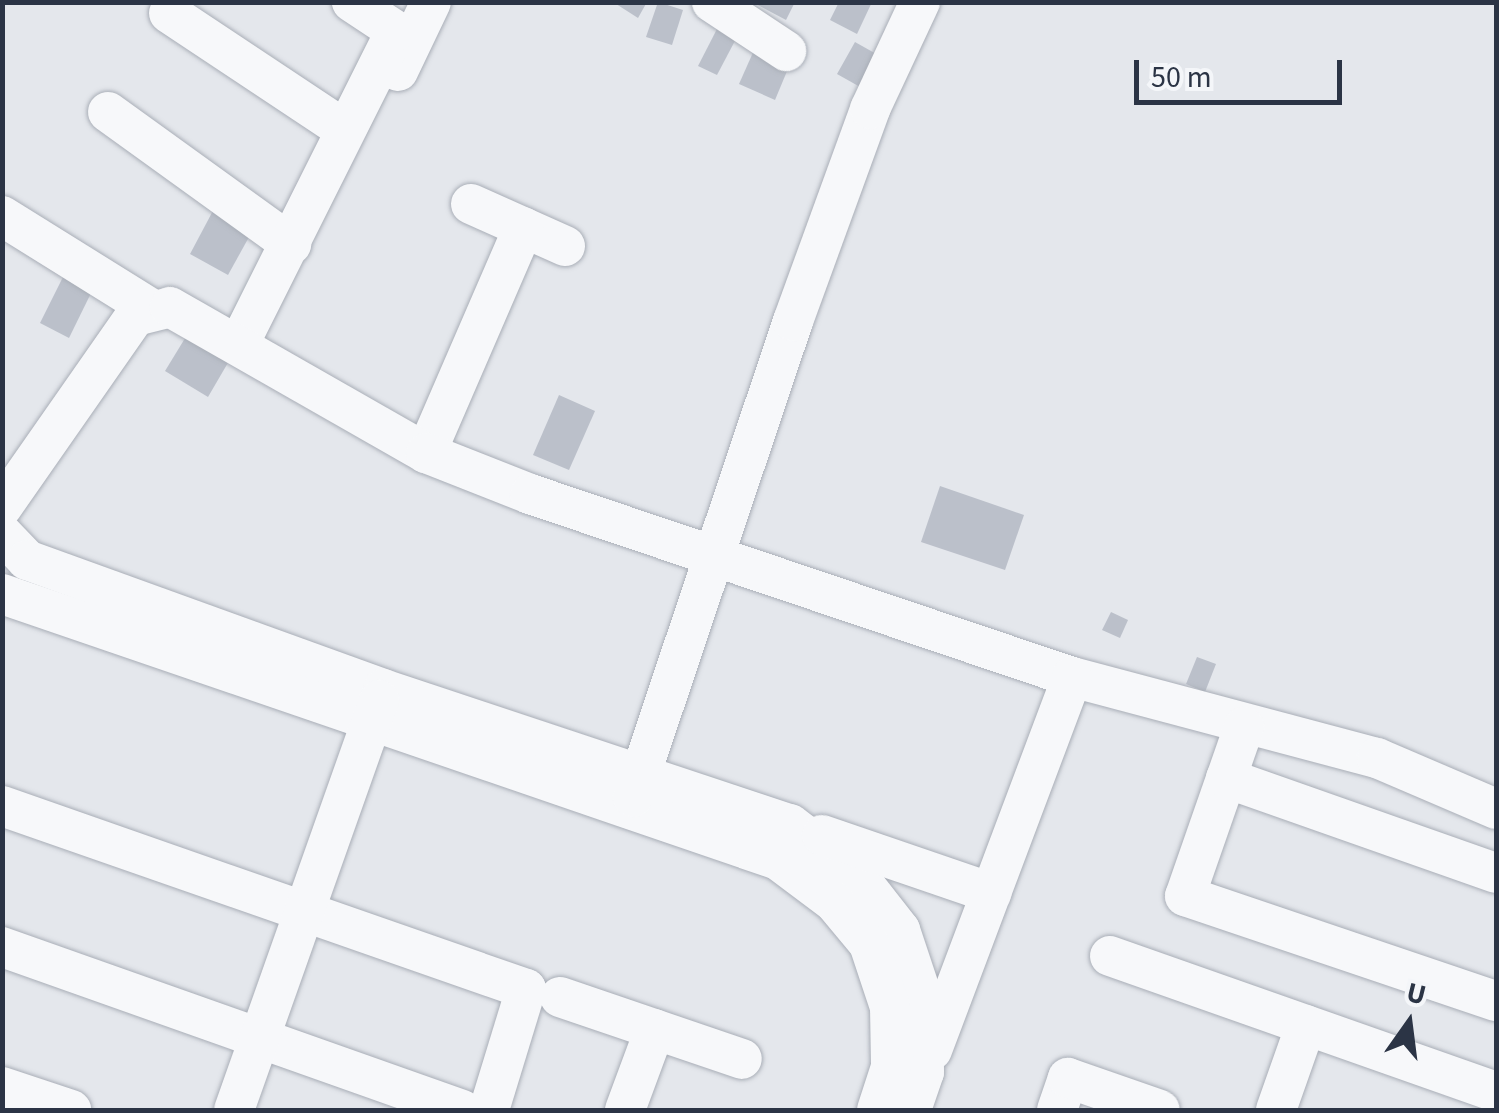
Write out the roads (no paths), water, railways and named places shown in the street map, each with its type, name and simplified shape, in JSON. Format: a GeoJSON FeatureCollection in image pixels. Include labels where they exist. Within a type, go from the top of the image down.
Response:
{"type":"FeatureCollection","features":[{"type":"Feature","properties":{"kind":"street"},"geometry":{"type":"LineString","coordinates":[[251,352],[291,244],[396,31],[352,2]]}},
{"type":"Feature","properties":{"kind":"street"},"geometry":{"type":"LineString","coordinates":[[251,352],[431,2]]}},
{"type":"Feature","properties":{"kind":"street"},"geometry":{"type":"LineString","coordinates":[[712,2],[786,51]]}},
{"type":"Feature","properties":{"kind":"street"},"geometry":{"type":"LineString","coordinates":[[635,791],[717,560],[825,233],[870,109],[920,2]]}},
{"type":"Feature","properties":{"kind":"street"},"geometry":{"type":"LineString","coordinates":[[169,14],[346,130]]}},
{"type":"Feature","properties":{"kind":"street"},"geometry":{"type":"LineString","coordinates":[[108,112],[291,244]]}},
{"type":"Feature","properties":{"kind":"street"},"geometry":{"type":"LineString","coordinates":[[470,204],[566,246]]}},
{"type":"Feature","properties":{"kind":"street"},"geometry":{"type":"LineString","coordinates":[[2,216],[150,308],[182,310],[426,453],[717,560],[1072,678],[1244,727],[1378,758],[1496,808]]}},
{"type":"Feature","properties":{"kind":"street"},"geometry":{"type":"LineString","coordinates":[[426,453],[524,227]]}},
{"type":"Feature","properties":{"kind":"street"},"geometry":{"type":"LineString","coordinates":[[2,507],[135,316],[150,308]]}},
{"type":"Feature","properties":{"kind":"street"},"geometry":{"type":"LineString","coordinates":[[2,534],[27,560],[377,707]]}},
{"type":"Feature","properties":{"kind":"street"},"geometry":{"type":"LineString","coordinates":[[2,594],[377,707],[635,791],[790,824],[991,893]]}},
{"type":"Feature","properties":{"kind":"street"},"geometry":{"type":"LineString","coordinates":[[912,1110],[1072,678]]}},
{"type":"Feature","properties":{"kind":"street"},"geometry":{"type":"LineString","coordinates":[[234,1110],[377,707]]}},
{"type":"Feature","properties":{"kind":"street"},"geometry":{"type":"LineString","coordinates":[[1244,727],[1185,896],[1496,1001]]}},
{"type":"Feature","properties":{"kind":"street"},"geometry":{"type":"LineString","coordinates":[[1226,778],[1496,873]]}},
{"type":"Feature","properties":{"kind":"street"},"geometry":{"type":"LineString","coordinates":[[635,791],[778,860],[834,902],[869,944],[890,1007],[892,1067],[877,1110]]}},
{"type":"Feature","properties":{"kind":"street"},"geometry":{"type":"LineString","coordinates":[[2,806],[526,989],[489,1110]]}},
{"type":"Feature","properties":{"kind":"street"},"geometry":{"type":"LineString","coordinates":[[790,824],[857,875],[900,930],[923,999],[924,1072]]}},
{"type":"Feature","properties":{"kind":"street"},"geometry":{"type":"LineString","coordinates":[[2,947],[462,1110]]}},
{"type":"Feature","properties":{"kind":"street"},"geometry":{"type":"LineString","coordinates":[[1110,956],[1496,1092]]}},
{"type":"Feature","properties":{"kind":"street"},"geometry":{"type":"LineString","coordinates":[[560,997],[742,1058]]}},
{"type":"Feature","properties":{"kind":"street"},"geometry":{"type":"LineString","coordinates":[[1276,1110],[1306,1025]]}},
{"type":"Feature","properties":{"kind":"street"},"geometry":{"type":"LineString","coordinates":[[624,1110],[654,1029]]}},
{"type":"Feature","properties":{"kind":"street"},"geometry":{"type":"LineString","coordinates":[[1056,1110],[1068,1078],[1160,1110]]}},
{"type":"Feature","properties":{"kind":"street"},"geometry":{"type":"LineString","coordinates":[[2,1087],[71,1110]]}}]}
